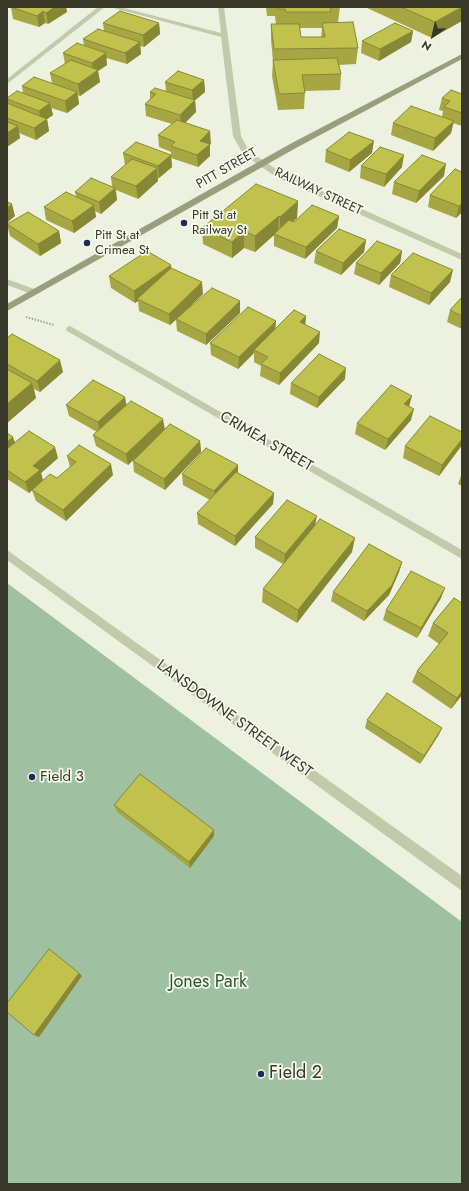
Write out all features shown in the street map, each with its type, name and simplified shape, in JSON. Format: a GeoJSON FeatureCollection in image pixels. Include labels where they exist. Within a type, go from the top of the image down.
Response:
{"type":"FeatureCollection","features":[{"type":"Feature","properties":{"kind":"main road","name":"PITT STREET"},"geometry":{"type":"LineString","coordinates":[[7,308],[261,164],[462,56]]}},
{"type":"Feature","properties":{"kind":"street"},"geometry":{"type":"LineString","coordinates":[[7,82],[102,7]]}},
{"type":"Feature","properties":{"kind":"street"},"geometry":{"type":"LineString","coordinates":[[113,7],[225,36]]}},
{"type":"Feature","properties":{"kind":"street","name":"RAILWAY STREET"},"geometry":{"type":"LineString","coordinates":[[221,7],[237,136],[246,152],[261,164],[286,179],[462,257]]}},
{"type":"Feature","properties":{"kind":"street"},"geometry":{"type":"LineString","coordinates":[[7,282],[34,292]]}},
{"type":"Feature","properties":{"kind":"street","name":"CRIMEA STREET"},"geometry":{"type":"LineString","coordinates":[[70,329],[462,555]]}},
{"type":"Feature","properties":{"kind":"street","name":"LANSDOWNE STREET WEST"},"geometry":{"type":"LineString","coordinates":[[7,554],[462,884]]}},
{"type":"Feature","properties":{"kind":"path"},"geometry":{"type":"LineString","coordinates":[[7,308],[31,319],[70,329]]}},
{"type":"Feature","properties":{"kind":"green space","name":"Jones Park"},"geometry":{"type":"Polygon","coordinates":[[[7,583],[462,922],[462,1184],[7,1184],[7,583]]]}},
{"type":"Feature","properties":{"kind":"building"},"geometry":{"type":"Polygon","coordinates":[[[11,7],[55,7],[46,13],[43,11],[37,16],[11,7]]]}},
{"type":"Feature","properties":{"kind":"building"},"geometry":{"type":"Polygon","coordinates":[[[277,7],[330,7],[331,12],[286,12],[285,9],[277,9],[277,7]]]}},
{"type":"Feature","properties":{"kind":"building"},"geometry":{"type":"Polygon","coordinates":[[[401,7],[462,7],[435,22],[401,7]]]}},
{"type":"Feature","properties":{"kind":"building"},"geometry":{"type":"Polygon","coordinates":[[[120,11],[159,23],[143,35],[103,23],[120,11]]]}},
{"type":"Feature","properties":{"kind":"building"},"geometry":{"type":"Polygon","coordinates":[[[353,22],[358,48],[274,49],[271,24],[299,24],[301,37],[325,37],[322,23],[353,22]]]}},
{"type":"Feature","properties":{"kind":"building"},"geometry":{"type":"Polygon","coordinates":[[[395,23],[413,31],[380,49],[362,41],[395,23]]]}},
{"type":"Feature","properties":{"kind":"building"},"geometry":{"type":"Polygon","coordinates":[[[98,29],[140,42],[125,53],[83,39],[98,29]]]}},
{"type":"Feature","properties":{"kind":"building"},"geometry":{"type":"Polygon","coordinates":[[[77,43],[106,53],[92,63],[63,53],[77,43]]]}},
{"type":"Feature","properties":{"kind":"building"},"geometry":{"type":"Polygon","coordinates":[[[337,58],[341,74],[302,75],[305,93],[279,94],[273,60],[337,58]]]}},
{"type":"Feature","properties":{"kind":"building"},"geometry":{"type":"Polygon","coordinates":[[[71,60],[98,70],[78,84],[50,73],[71,60]]]}},
{"type":"Feature","properties":{"kind":"building"},"geometry":{"type":"Polygon","coordinates":[[[178,71],[204,80],[192,90],[165,82],[178,71]]]}},
{"type":"Feature","properties":{"kind":"building"},"geometry":{"type":"Polygon","coordinates":[[[34,77],[77,92],[65,101],[22,86],[34,77]]]}},
{"type":"Feature","properties":{"kind":"building"},"geometry":{"type":"Polygon","coordinates":[[[155,88],[195,100],[180,115],[145,104],[156,94],[150,92],[155,88]]]}},
{"type":"Feature","properties":{"kind":"building"},"geometry":{"type":"Polygon","coordinates":[[[451,90],[462,94],[462,113],[444,107],[450,101],[442,98],[451,90]]]}},
{"type":"Feature","properties":{"kind":"building"},"geometry":{"type":"Polygon","coordinates":[[[17,91],[50,103],[39,111],[7,99],[17,91]]]}},
{"type":"Feature","properties":{"kind":"building"},"geometry":{"type":"Polygon","coordinates":[[[7,103],[47,119],[34,128],[7,118],[7,103]]]}},
{"type":"Feature","properties":{"kind":"building"},"geometry":{"type":"Polygon","coordinates":[[[411,106],[454,121],[435,138],[393,123],[411,106]]]}},
{"type":"Feature","properties":{"kind":"building"},"geometry":{"type":"Polygon","coordinates":[[[177,120],[210,131],[200,141],[210,144],[197,155],[171,146],[175,142],[158,135],[177,120]]]}},
{"type":"Feature","properties":{"kind":"building"},"geometry":{"type":"Polygon","coordinates":[[[7,122],[18,126],[7,133],[7,122]]]}},
{"type":"Feature","properties":{"kind":"building"},"geometry":{"type":"Polygon","coordinates":[[[349,132],[374,141],[350,160],[326,150],[349,132]]]}},
{"type":"Feature","properties":{"kind":"building"},"geometry":{"type":"Polygon","coordinates":[[[136,142],[171,155],[158,166],[123,153],[136,142]]]}},
{"type":"Feature","properties":{"kind":"building"},"geometry":{"type":"Polygon","coordinates":[[[380,147],[404,155],[386,174],[361,166],[380,147]]]}},
{"type":"Feature","properties":{"kind":"building"},"geometry":{"type":"Polygon","coordinates":[[[422,155],[446,164],[419,191],[394,182],[422,155]]]}},
{"type":"Feature","properties":{"kind":"building"},"geometry":{"type":"Polygon","coordinates":[[[132,159],[157,168],[136,186],[111,177],[132,159]]]}},
{"type":"Feature","properties":{"kind":"building"},"geometry":{"type":"Polygon","coordinates":[[[455,169],[462,172],[462,204],[459,206],[430,195],[455,169]]]}},
{"type":"Feature","properties":{"kind":"building"},"geometry":{"type":"Polygon","coordinates":[[[91,178],[115,188],[99,202],[75,192],[91,178]]]}},
{"type":"Feature","properties":{"kind":"building"},"geometry":{"type":"Polygon","coordinates":[[[256,184],[298,201],[255,236],[244,231],[232,242],[202,228],[256,184]]]}},
{"type":"Feature","properties":{"kind":"building"},"geometry":{"type":"Polygon","coordinates":[[[66,192],[94,205],[72,221],[44,207],[66,192]]]}},
{"type":"Feature","properties":{"kind":"building"},"geometry":{"type":"Polygon","coordinates":[[[7,202],[12,204],[7,208],[7,202]]]}},
{"type":"Feature","properties":{"kind":"building"},"geometry":{"type":"Polygon","coordinates":[[[312,205],[339,216],[306,247],[274,234],[289,220],[294,222],[312,205]]]}},
{"type":"Feature","properties":{"kind":"building"},"geometry":{"type":"Polygon","coordinates":[[[28,212],[59,231],[38,244],[7,224],[28,212]]]}},
{"type":"Feature","properties":{"kind":"building"},"geometry":{"type":"Polygon","coordinates":[[[339,229],[366,240],[343,263],[316,251],[339,229]]]}},
{"type":"Feature","properties":{"kind":"building"},"geometry":{"type":"Polygon","coordinates":[[[377,241],[402,251],[381,273],[356,263],[377,241]]]}},
{"type":"Feature","properties":{"kind":"building"},"geometry":{"type":"Polygon","coordinates":[[[147,251],[171,265],[134,291],[109,276],[147,251]]]}},
{"type":"Feature","properties":{"kind":"building"},"geometry":{"type":"Polygon","coordinates":[[[413,253],[453,270],[431,293],[391,275],[413,253]]]}},
{"type":"Feature","properties":{"kind":"building"},"geometry":{"type":"Polygon","coordinates":[[[171,268],[202,282],[169,314],[137,299],[171,268]]]}},
{"type":"Feature","properties":{"kind":"building"},"geometry":{"type":"Polygon","coordinates":[[[212,288],[240,301],[206,334],[176,319],[212,288]]]}},
{"type":"Feature","properties":{"kind":"building"},"geometry":{"type":"Polygon","coordinates":[[[462,297],[462,316],[450,310],[462,297]]]}},
{"type":"Feature","properties":{"kind":"building"},"geometry":{"type":"Polygon","coordinates":[[[248,307],[276,321],[239,357],[210,343],[248,307]]]}},
{"type":"Feature","properties":{"kind":"building"},"geometry":{"type":"Polygon","coordinates":[[[294,310],[306,316],[300,322],[320,332],[280,373],[261,364],[268,357],[254,350],[294,310]]]}},
{"type":"Feature","properties":{"kind":"building"},"geometry":{"type":"Polygon","coordinates":[[[12,334],[60,360],[37,381],[7,364],[7,338],[12,334]]]}},
{"type":"Feature","properties":{"kind":"building"},"geometry":{"type":"Polygon","coordinates":[[[319,354],[346,368],[319,397],[291,383],[319,354]]]}},
{"type":"Feature","properties":{"kind":"building"},"geometry":{"type":"Polygon","coordinates":[[[7,369],[32,383],[7,404],[7,369]]]}},
{"type":"Feature","properties":{"kind":"building"},"geometry":{"type":"Polygon","coordinates":[[[93,380],[125,397],[98,422],[66,405],[93,380]]]}},
{"type":"Feature","properties":{"kind":"building"},"geometry":{"type":"Polygon","coordinates":[[[391,385],[412,396],[404,404],[414,409],[388,439],[357,423],[391,385]]]}},
{"type":"Feature","properties":{"kind":"building"},"geometry":{"type":"Polygon","coordinates":[[[131,401],[163,419],[126,454],[93,435],[131,401]]]}},
{"type":"Feature","properties":{"kind":"building"},"geometry":{"type":"Polygon","coordinates":[[[430,416],[462,432],[462,439],[442,465],[405,446],[430,416]]]}},
{"type":"Feature","properties":{"kind":"building"},"geometry":{"type":"Polygon","coordinates":[[[170,424],[200,441],[164,479],[133,461],[170,424]]]}},
{"type":"Feature","properties":{"kind":"building"},"geometry":{"type":"Polygon","coordinates":[[[29,431],[55,447],[33,466],[40,470],[25,482],[7,470],[7,449],[29,431]]]}},
{"type":"Feature","properties":{"kind":"building"},"geometry":{"type":"Polygon","coordinates":[[[7,433],[13,437],[7,442],[7,433]]]}},
{"type":"Feature","properties":{"kind":"building"},"geometry":{"type":"Polygon","coordinates":[[[79,445],[111,464],[63,510],[32,490],[50,474],[57,478],[76,462],[67,456],[79,445]]]}},
{"type":"Feature","properties":{"kind":"building"},"geometry":{"type":"Polygon","coordinates":[[[206,448],[238,465],[214,491],[182,474],[206,448]]]}},
{"type":"Feature","properties":{"kind":"building"},"geometry":{"type":"Polygon","coordinates":[[[236,472],[274,493],[235,536],[197,513],[236,472]]]}},
{"type":"Feature","properties":{"kind":"building"},"geometry":{"type":"Polygon","coordinates":[[[287,500],[317,516],[285,554],[255,537],[287,500]]]}},
{"type":"Feature","properties":{"kind":"building"},"geometry":{"type":"Polygon","coordinates":[[[320,519],[355,538],[298,610],[263,589],[320,519]]]}},
{"type":"Feature","properties":{"kind":"building"},"geometry":{"type":"Polygon","coordinates":[[[369,544],[402,562],[392,585],[367,611],[333,592],[369,544]]]}},
{"type":"Feature","properties":{"kind":"building"},"geometry":{"type":"Polygon","coordinates":[[[411,571],[445,588],[421,628],[386,610],[411,571]]]}},
{"type":"Feature","properties":{"kind":"building"},"geometry":{"type":"Polygon","coordinates":[[[454,598],[462,603],[462,691],[457,698],[417,671],[448,633],[433,623],[454,598]]]}},
{"type":"Feature","properties":{"kind":"building"},"geometry":{"type":"Polygon","coordinates":[[[387,693],[442,728],[424,756],[367,720],[387,693]]]}},
{"type":"Feature","properties":{"kind":"building"},"geometry":{"type":"Polygon","coordinates":[[[140,774],[214,830],[189,862],[114,805],[140,774]]]}},
{"type":"Feature","properties":{"kind":"building"},"geometry":{"type":"Polygon","coordinates":[[[49,949],[79,973],[34,1035],[7,1012],[7,1003],[49,949]]]}},
{"type":"Feature","properties":{"kind":"place","name":"Pitt St at Railway St"},"geometry":{"type":"Point","coordinates":[184,223]}},
{"type":"Feature","properties":{"kind":"place","name":"Pitt St at Crimea St"},"geometry":{"type":"Point","coordinates":[87,243]}},
{"type":"Feature","properties":{"kind":"place","name":"Field 3"},"geometry":{"type":"Point","coordinates":[32,777]}},
{"type":"Feature","properties":{"kind":"place","name":"Field 2"},"geometry":{"type":"Point","coordinates":[261,1074]}}]}
